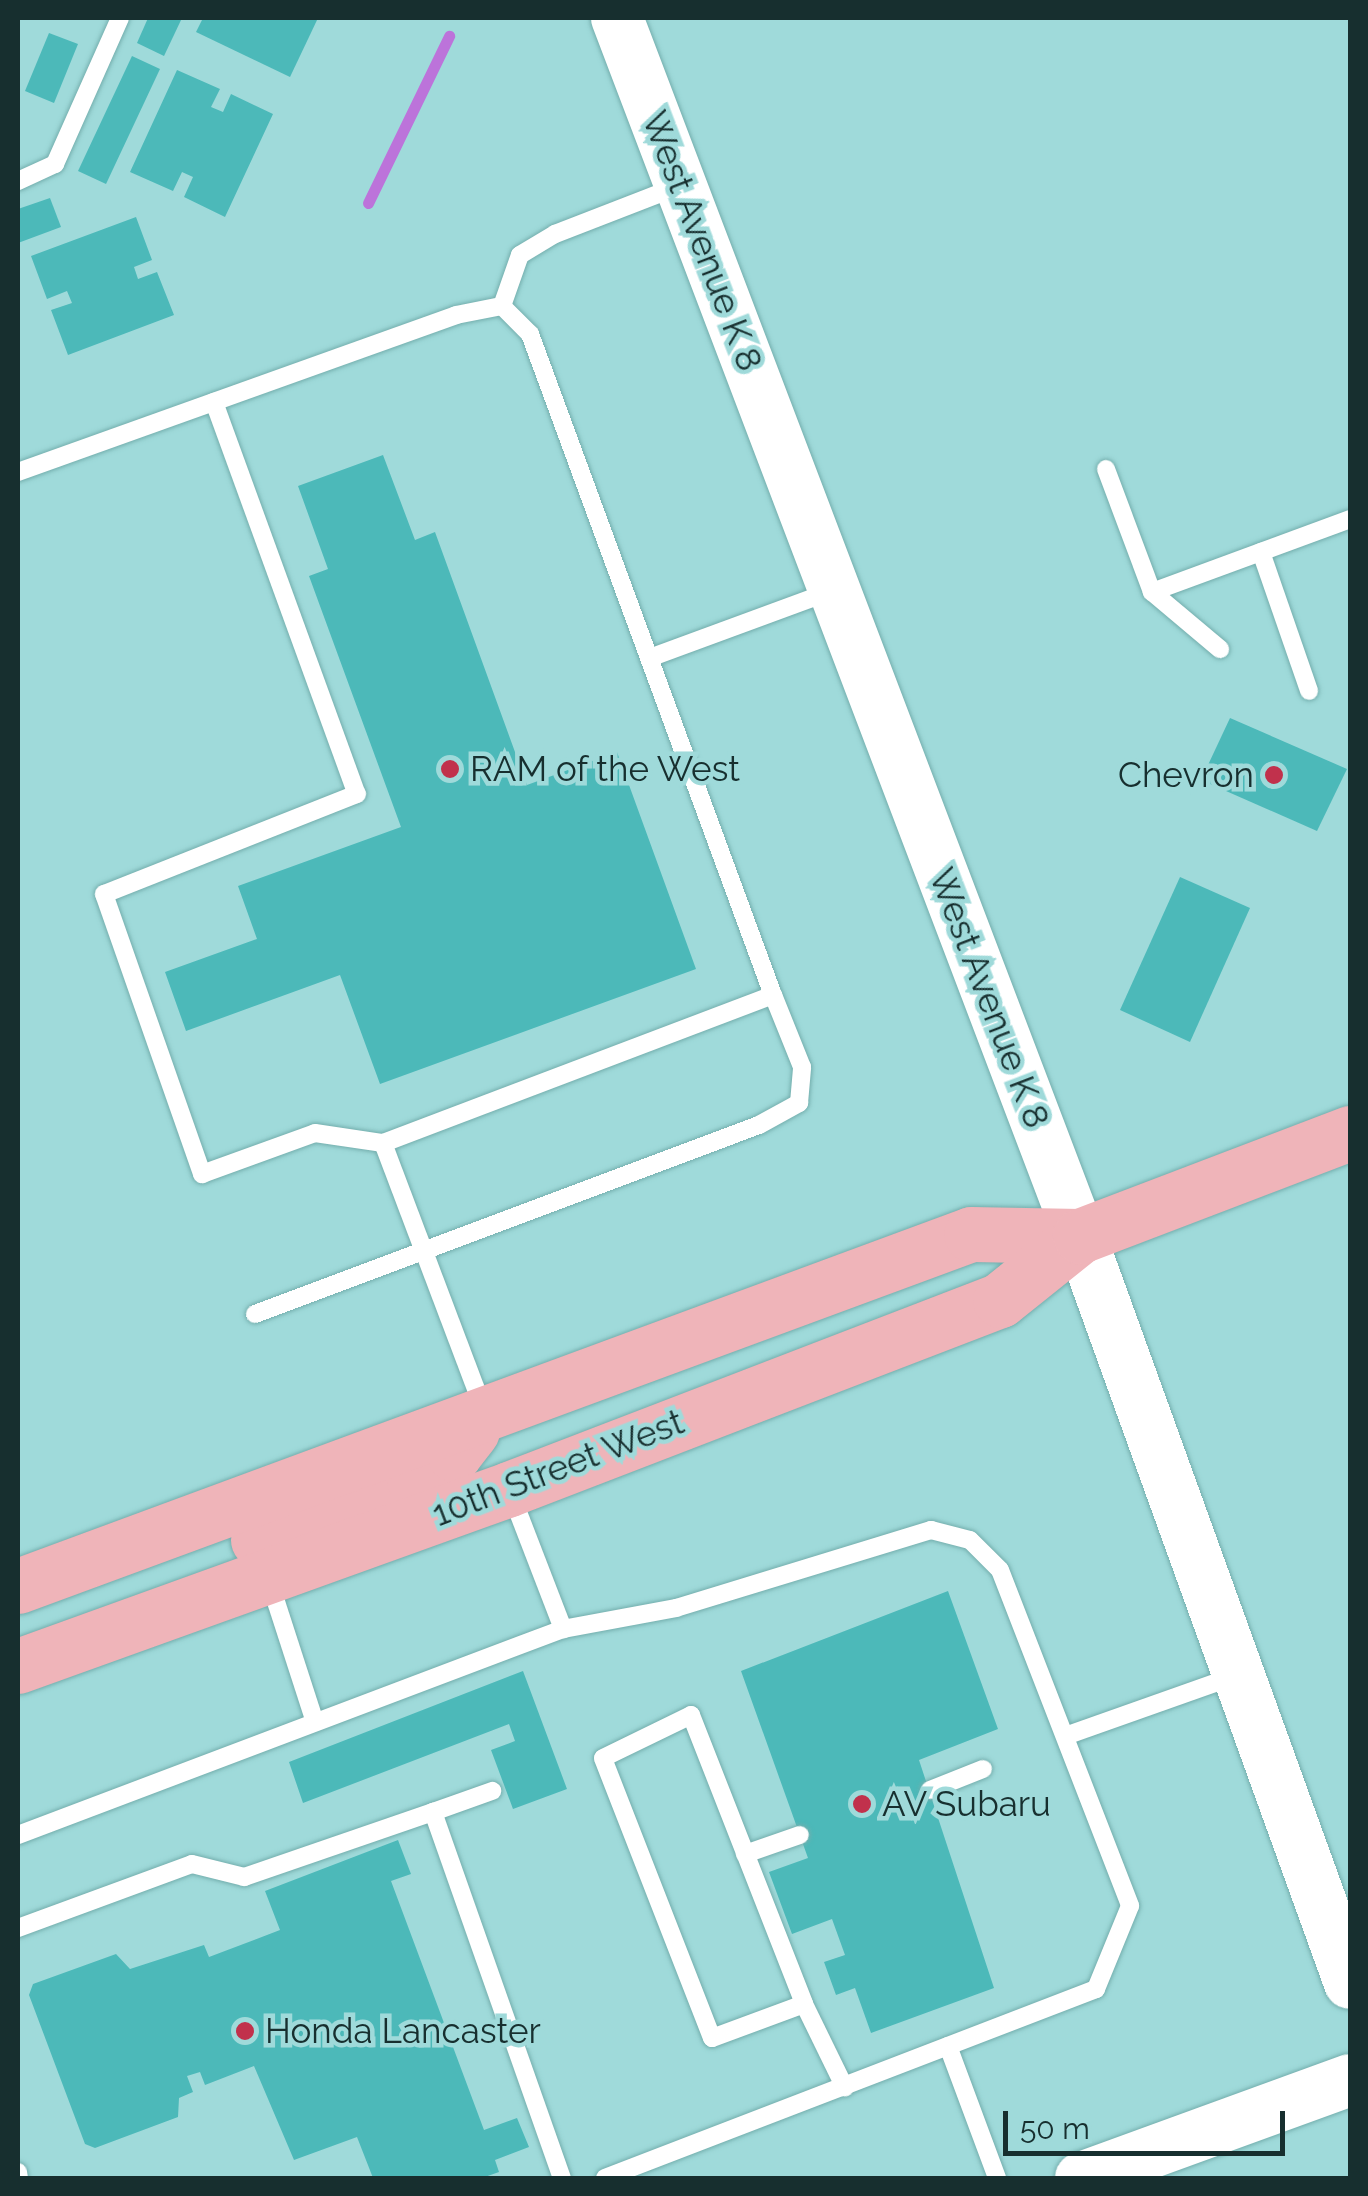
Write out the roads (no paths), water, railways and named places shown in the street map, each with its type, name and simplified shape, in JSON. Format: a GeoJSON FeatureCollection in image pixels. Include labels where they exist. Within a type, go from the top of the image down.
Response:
{"type":"FeatureCollection","features":[{"type":"Feature","properties":{"kind":"main road","name":"10th Street West"},"geometry":{"type":"LineString","coordinates":[[18,1666],[509,1489],[1000,1300],[1080,1236],[1350,1133]]}},
{"type":"Feature","properties":{"kind":"main road","name":"10th Street West"},"geometry":{"type":"LineString","coordinates":[[18,1586],[971,1234],[1080,1236]]}},
{"type":"Feature","properties":{"kind":"main road"},"geometry":{"type":"LineString","coordinates":[[509,1489],[542,1442],[576,1420],[656,1387],[812,1290]]}},
{"type":"Feature","properties":{"kind":"main road"},"geometry":{"type":"LineString","coordinates":[[166,1613],[244,1546],[414,1480],[454,1454],[485,1413]]}},
{"type":"Feature","properties":{"kind":"street","name":"West Avenue K 8"},"geometry":{"type":"LineString","coordinates":[[617,18],[1080,1236],[1242,1674],[1350,1983]]}},
{"type":"Feature","properties":{"kind":"street"},"geometry":{"type":"LineString","coordinates":[[1081,2178],[1350,2080]]}},
{"type":"Feature","properties":{"kind":"lane"},"geometry":{"type":"LineString","coordinates":[[18,181],[55,164],[120,18]]}},
{"type":"Feature","properties":{"kind":"lane"},"geometry":{"type":"LineString","coordinates":[[502,306],[520,255],[555,234],[681,186]]}},
{"type":"Feature","properties":{"kind":"lane"},"geometry":{"type":"LineString","coordinates":[[18,472],[456,315],[502,306]]}},
{"type":"Feature","properties":{"kind":"lane"},"geometry":{"type":"LineString","coordinates":[[255,1314],[420,1249],[760,1126],[799,1103],[802,1067],[652,658],[530,334],[502,306]]}},
{"type":"Feature","properties":{"kind":"lane"},"geometry":{"type":"LineString","coordinates":[[214,402],[357,794],[104,894],[202,1174],[316,1133],[382,1143],[774,995]]}},
{"type":"Feature","properties":{"kind":"lane"},"geometry":{"type":"LineString","coordinates":[[1106,469],[1152,592],[1220,649]]}},
{"type":"Feature","properties":{"kind":"lane"},"geometry":{"type":"LineString","coordinates":[[1152,592],[1350,519]]}},
{"type":"Feature","properties":{"kind":"lane"},"geometry":{"type":"LineString","coordinates":[[1261,552],[1310,691]]}},
{"type":"Feature","properties":{"kind":"lane"},"geometry":{"type":"LineString","coordinates":[[652,658],[834,590]]}},
{"type":"Feature","properties":{"kind":"lane"},"geometry":{"type":"LineString","coordinates":[[382,1143],[485,1413]]}},
{"type":"Feature","properties":{"kind":"lane"},"geometry":{"type":"LineString","coordinates":[[509,1489],[563,1628]]}},
{"type":"Feature","properties":{"kind":"lane"},"geometry":{"type":"LineString","coordinates":[[18,1835],[563,1628],[676,1608],[931,1530],[970,1540],[1000,1570],[1068,1735],[1130,1906],[1096,1989],[605,2178]]}},
{"type":"Feature","properties":{"kind":"lane"},"geometry":{"type":"LineString","coordinates":[[267,1576],[314,1722]]}},
{"type":"Feature","properties":{"kind":"lane"},"geometry":{"type":"LineString","coordinates":[[1068,1735],[1242,1674]]}},
{"type":"Feature","properties":{"kind":"lane"},"geometry":{"type":"LineString","coordinates":[[804,2004],[712,2038],[603,1758],[691,1716],[804,2004],[845,2088]]}},
{"type":"Feature","properties":{"kind":"lane"},"geometry":{"type":"LineString","coordinates":[[930,1790],[984,1769]]}},
{"type":"Feature","properties":{"kind":"lane"},"geometry":{"type":"LineString","coordinates":[[18,1928],[192,1864],[244,1877],[492,1791]]}},
{"type":"Feature","properties":{"kind":"lane"},"geometry":{"type":"LineString","coordinates":[[433,1812],[562,2178]]}},
{"type":"Feature","properties":{"kind":"lane"},"geometry":{"type":"LineString","coordinates":[[745,1854],[800,1835]]}},
{"type":"Feature","properties":{"kind":"lane"},"geometry":{"type":"LineString","coordinates":[[948,2046],[997,2178]]}},
{"type":"Feature","properties":{"kind":"waterway"},"geometry":{"type":"LineString","coordinates":[[368,203],[449,36]]}},
{"type":"Feature","properties":{"kind":"place","name":"RAM of the West"},"geometry":{"type":"Point","coordinates":[450,769]}},
{"type":"Feature","properties":{"kind":"place","name":"Chevron"},"geometry":{"type":"Point","coordinates":[1274,775]}},
{"type":"Feature","properties":{"kind":"place","name":"AV Subaru"},"geometry":{"type":"Point","coordinates":[862,1804]}},
{"type":"Feature","properties":{"kind":"place","name":"Honda Lancaster"},"geometry":{"type":"Point","coordinates":[245,2031]}}]}
